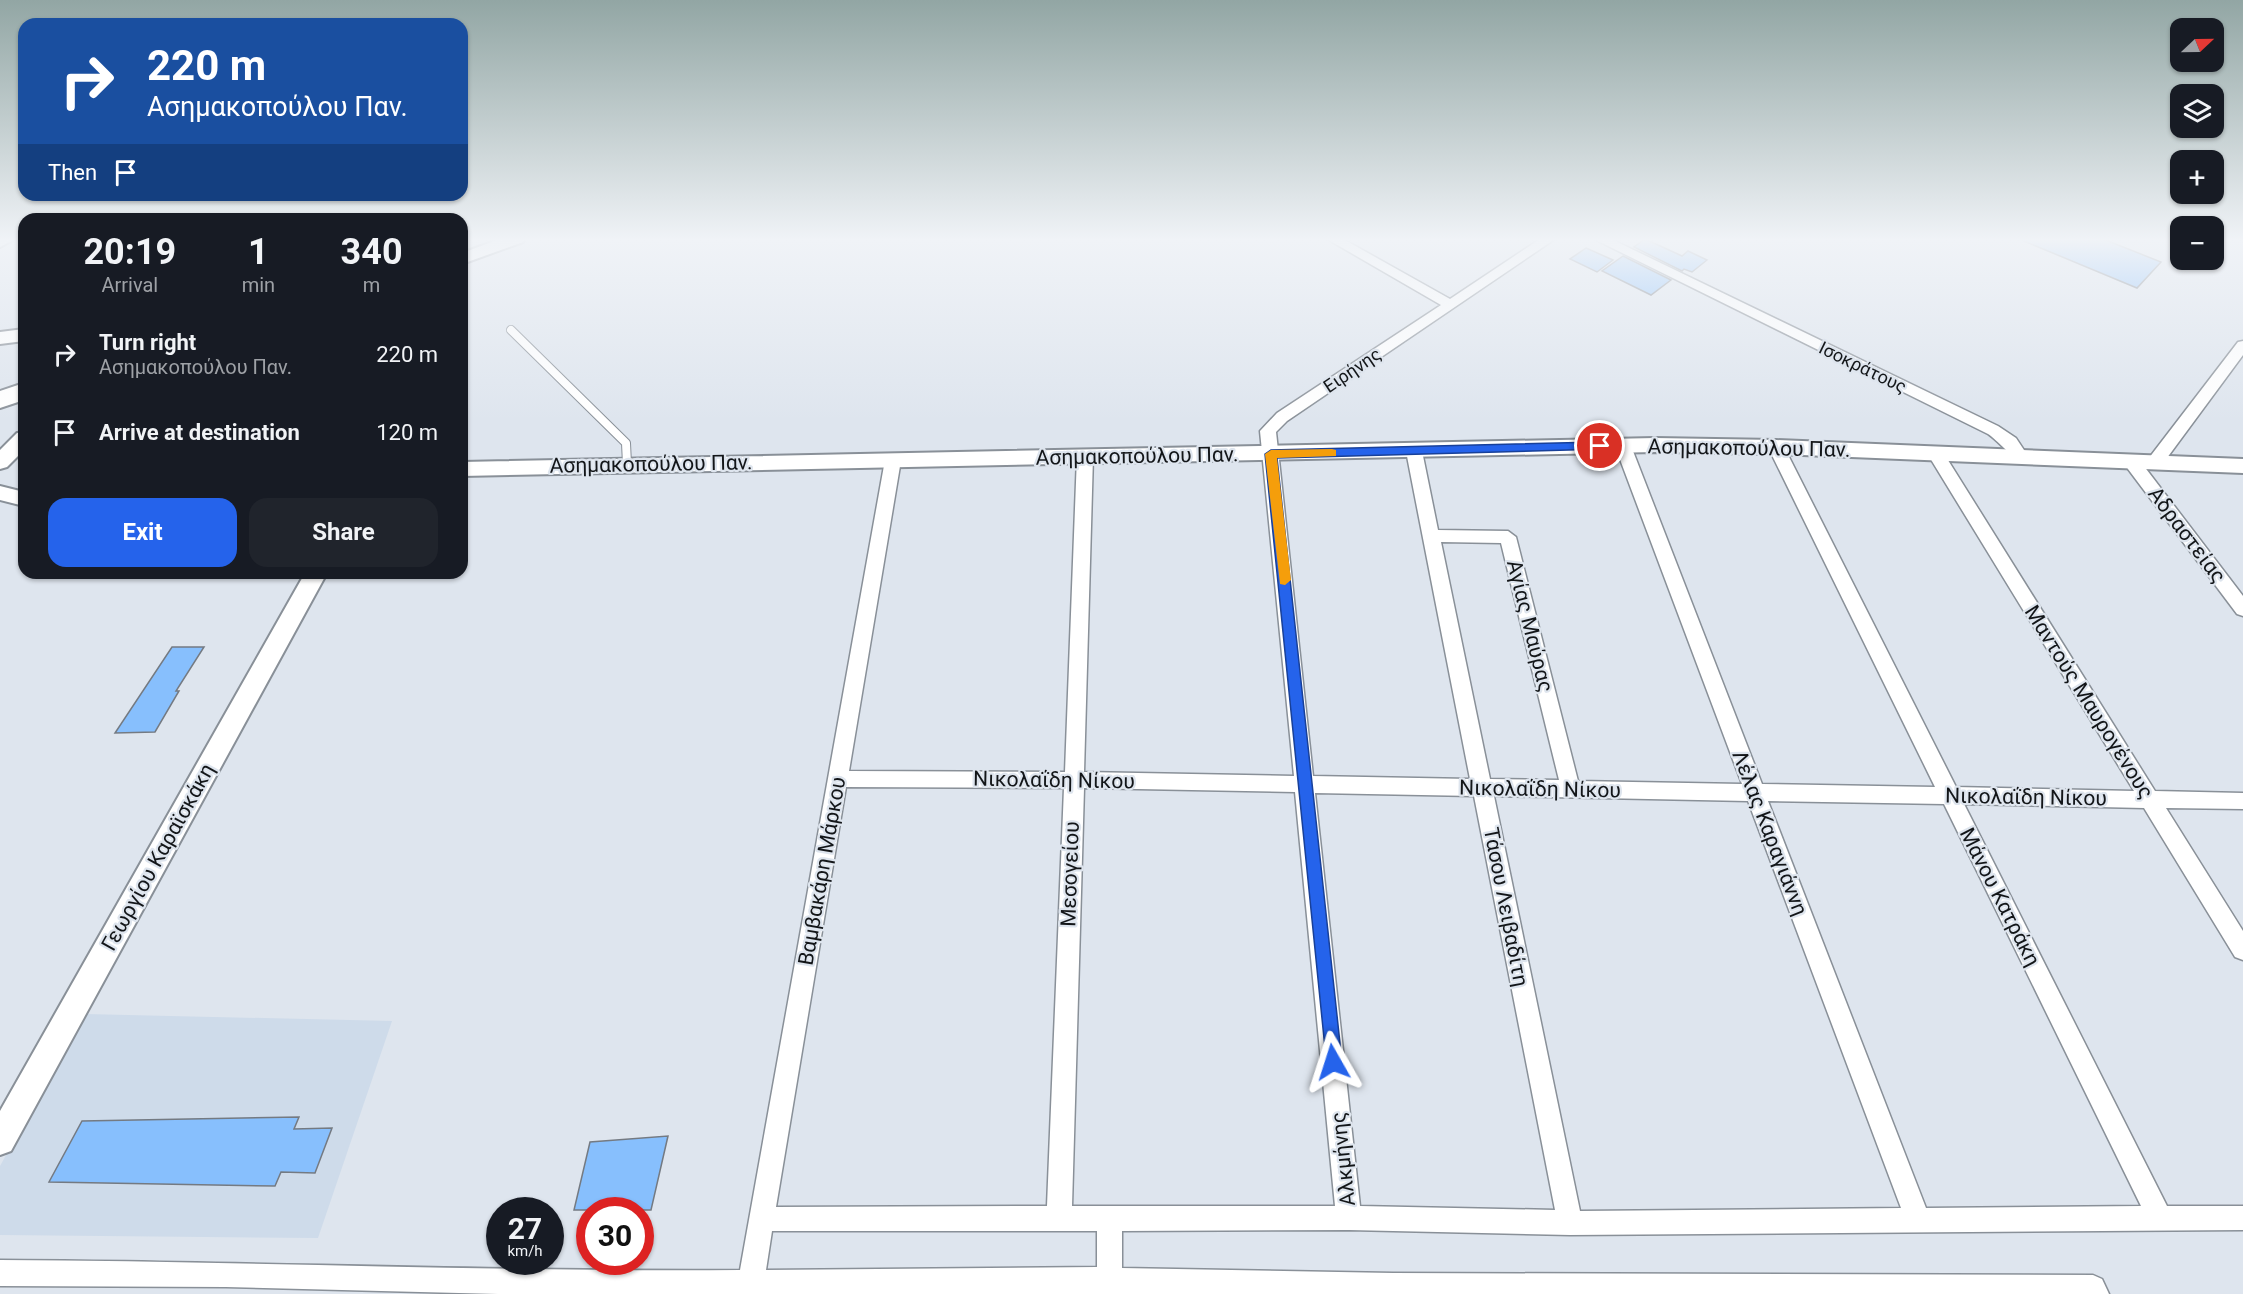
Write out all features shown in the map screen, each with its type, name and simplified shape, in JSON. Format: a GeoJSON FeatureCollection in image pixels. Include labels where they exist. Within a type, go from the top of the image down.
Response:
{"type":"FeatureCollection","features":[{"type":"Feature","properties":{"kind":"highway"},"geometry":{"type":"LineString","coordinates":[[0,400],[18,393]]}},
{"type":"Feature","properties":{"kind":"street"},"geometry":{"type":"LineString","coordinates":[[1441,299],[1451,305]]}},
{"type":"Feature","properties":{"kind":"street","name":"Ειρήνης"},"geometry":{"type":"LineString","coordinates":[[1271,454],[1268,433],[1273,423],[1459,299]]}},
{"type":"Feature","properties":{"kind":"street","name":"Ισοκράτους"},"geometry":{"type":"LineString","coordinates":[[1724,299],[1993,430],[2010,442],[2020,456]]}},
{"type":"Feature","properties":{"kind":"street"},"geometry":{"type":"LineString","coordinates":[[0,338],[18,336]]}},
{"type":"Feature","properties":{"kind":"street"},"geometry":{"type":"LineString","coordinates":[[2155,462],[2243,345]]}},
{"type":"Feature","properties":{"kind":"street"},"geometry":{"type":"LineString","coordinates":[[2,462],[18,445]]}},
{"type":"Feature","properties":{"kind":"street","name":"Ασημακοπούλου Παν."},"geometry":{"type":"LineString","coordinates":[[468,469],[1623,446],[1776,447],[2243,466]]}},
{"type":"Feature","properties":{"kind":"street","name":"Λέλας Καραγιάννη"},"geometry":{"type":"LineString","coordinates":[[1623,446],[1918,1220]]}},
{"type":"Feature","properties":{"kind":"street","name":"Μάνου Κατράκη"},"geometry":{"type":"LineString","coordinates":[[1776,447],[2160,1218]]}},
{"type":"Feature","properties":{"kind":"street","name":"Τάσου Λειβαδίτη"},"geometry":{"type":"LineString","coordinates":[[1414,451],[1570,1223]]}},
{"type":"Feature","properties":{"kind":"street","name":"Μαντούς Μαυρογένους"},"geometry":{"type":"LineString","coordinates":[[1935,453],[2243,950]]}},
{"type":"Feature","properties":{"kind":"street","name":"Αλκμήνης"},"geometry":{"type":"LineString","coordinates":[[1271,454],[1349,1218]]}},
{"type":"Feature","properties":{"kind":"street","name":"Μεσογείου"},"geometry":{"type":"LineString","coordinates":[[1059,1220],[1085,456]]}},
{"type":"Feature","properties":{"kind":"street","name":"Βαμβακάρη Μάρκου"},"geometry":{"type":"LineString","coordinates":[[751,1282],[893,460]]}},
{"type":"Feature","properties":{"kind":"street","name":"Αδραστείας"},"geometry":{"type":"LineString","coordinates":[[2131,461],[2243,609]]}},
{"type":"Feature","properties":{"kind":"street"},"geometry":{"type":"LineString","coordinates":[[0,493],[18,498]]}},
{"type":"Feature","properties":{"kind":"street"},"geometry":{"type":"LineString","coordinates":[[0,505],[18,501]]}},
{"type":"Feature","properties":{"kind":"street","name":"Αγίας Μαύρας"},"geometry":{"type":"LineString","coordinates":[[1431,536],[1508,537],[1571,790]]}},
{"type":"Feature","properties":{"kind":"street","name":"Γεωργίου Καραϊσκάκη"},"geometry":{"type":"LineString","coordinates":[[0,1140],[313,579]]}},
{"type":"Feature","properties":{"kind":"street","name":"Νικολαΐδη Νίκου"},"geometry":{"type":"LineString","coordinates":[[838,779],[1073,780],[2243,801]]}},
{"type":"Feature","properties":{"kind":"street"},"geometry":{"type":"LineString","coordinates":[[762,1219],[1349,1218],[1570,1223],[2243,1218]]}},
{"type":"Feature","properties":{"kind":"street"},"geometry":{"type":"LineString","coordinates":[[1109,1280],[1110,1219]]}},
{"type":"Feature","properties":{"kind":"street"},"geometry":{"type":"LineString","coordinates":[[0,1273],[226,1274],[602,1284],[1109,1280],[1393,1286],[2093,1288],[2096,1294]]}},
{"type":"Feature","properties":{"kind":"lane"},"geometry":{"type":"LineString","coordinates":[[511,330],[626,443],[627,464]]}},
{"type":"Feature","properties":{"kind":"shaded area"},"geometry":{"type":"Polygon","coordinates":[[[85,1014],[392,1021],[318,1238],[0,1235],[0,1166],[85,1014]]]}},
{"type":"Feature","properties":{"kind":"building"},"geometry":{"type":"Polygon","coordinates":[[[172,647],[204,647],[176,691],[179,691],[155,732],[115,733],[172,647]]]}},
{"type":"Feature","properties":{"kind":"building"},"geometry":{"type":"Polygon","coordinates":[[[299,1117],[294,1129],[332,1128],[315,1173],[281,1172],[275,1186],[49,1182],[82,1121],[299,1117]]]}},
{"type":"Feature","properties":{"kind":"building"},"geometry":{"type":"Polygon","coordinates":[[[668,1136],[654,1197],[577,1197],[590,1142],[668,1136]]]}},
{"type":"Feature","properties":{"kind":"slow traffic"},"geometry":{"type":"LineString","coordinates":[[1285,580],[1271,454],[1332,453]]}},
{"type":"Feature","properties":{"kind":"route"},"geometry":{"type":"LineString","coordinates":[[1333,1062],[1271,454],[1600,446]]}}]}
